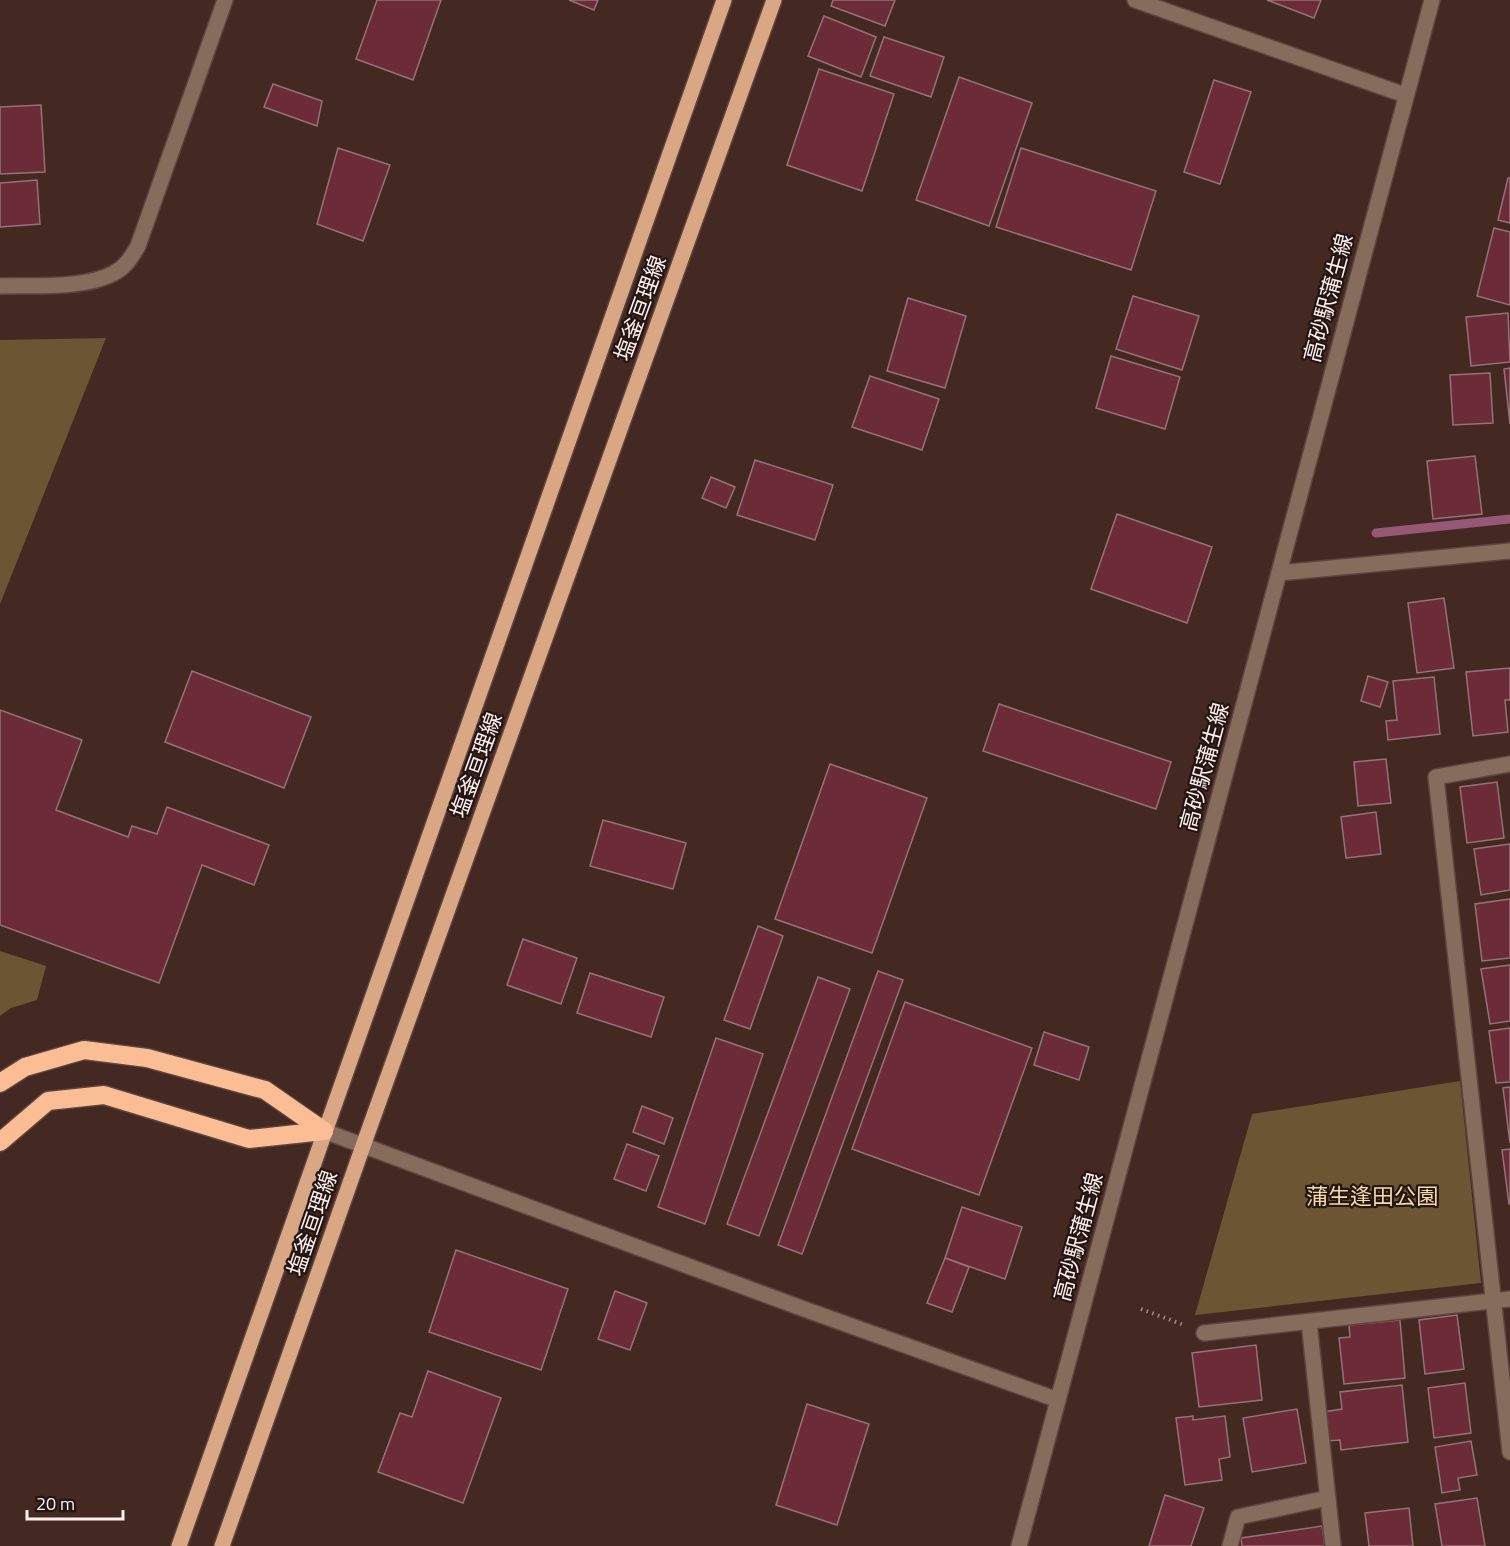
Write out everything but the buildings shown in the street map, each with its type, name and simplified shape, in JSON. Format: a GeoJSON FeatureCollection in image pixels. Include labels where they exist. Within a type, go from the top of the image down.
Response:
{"type":"FeatureCollection","features":[{"type":"Feature","properties":{"kind":"highway"},"geometry":{"type":"LineString","coordinates":[[0,1083],[25,1067],[84,1050],[147,1058],[265,1090],[324,1131]]}},
{"type":"Feature","properties":{"kind":"highway"},"geometry":{"type":"LineString","coordinates":[[0,1142],[48,1101],[104,1095],[249,1139],[324,1131]]}},
{"type":"Feature","properties":{"kind":"main road","name":"塩釜亘理線"},"geometry":{"type":"LineString","coordinates":[[178,1546],[724,0]]}},
{"type":"Feature","properties":{"kind":"main road","name":"塩釜亘理線"},"geometry":{"type":"LineString","coordinates":[[222,1546],[774,0]]}},
{"type":"Feature","properties":{"kind":"street"},"geometry":{"type":"LineString","coordinates":[[0,286],[90,282],[115,273],[128,262],[138,246],[225,0]]}},
{"type":"Feature","properties":{"kind":"street"},"geometry":{"type":"LineString","coordinates":[[1135,0],[1405,95]]}},
{"type":"Feature","properties":{"kind":"street","name":"高砂駅蒲生線"},"geometry":{"type":"LineString","coordinates":[[1019,1546],[1432,0]]}},
{"type":"Feature","properties":{"kind":"street"},"geometry":{"type":"LineString","coordinates":[[1279,573],[1510,551]]}},
{"type":"Feature","properties":{"kind":"street"},"geometry":{"type":"LineString","coordinates":[[1510,764],[1436,777],[1510,1452]]}},
{"type":"Feature","properties":{"kind":"street"},"geometry":{"type":"LineString","coordinates":[[324,1131],[792,1305],[1058,1400]]}},
{"type":"Feature","properties":{"kind":"street"},"geometry":{"type":"LineString","coordinates":[[1204,1333],[1510,1299]]}},
{"type":"Feature","properties":{"kind":"street"},"geometry":{"type":"LineString","coordinates":[[1309,1322],[1333,1546]]}},
{"type":"Feature","properties":{"kind":"street"},"geometry":{"type":"LineString","coordinates":[[1230,1546],[1238,1517],[1328,1498]]}},
{"type":"Feature","properties":{"kind":"path"},"geometry":{"type":"LineString","coordinates":[[1141,1309],[1204,1333]]}},
{"type":"Feature","properties":{"kind":"green space"},"geometry":{"type":"Polygon","coordinates":[[[106,338],[0,604],[0,340],[106,338]]]}},
{"type":"Feature","properties":{"kind":"green space"},"geometry":{"type":"Polygon","coordinates":[[[0,951],[46,966],[37,1000],[11,1008],[0,1016],[0,951]]]}},
{"type":"Feature","properties":{"kind":"green space","name":"蒲生逢田公園"},"geometry":{"type":"Polygon","coordinates":[[[1460,1081],[1481,1283],[1195,1315],[1252,1114],[1460,1081]]]}},
{"type":"Feature","properties":{"kind":"waterway"},"geometry":{"type":"LineString","coordinates":[[1376,533],[1510,519]]}}]}
